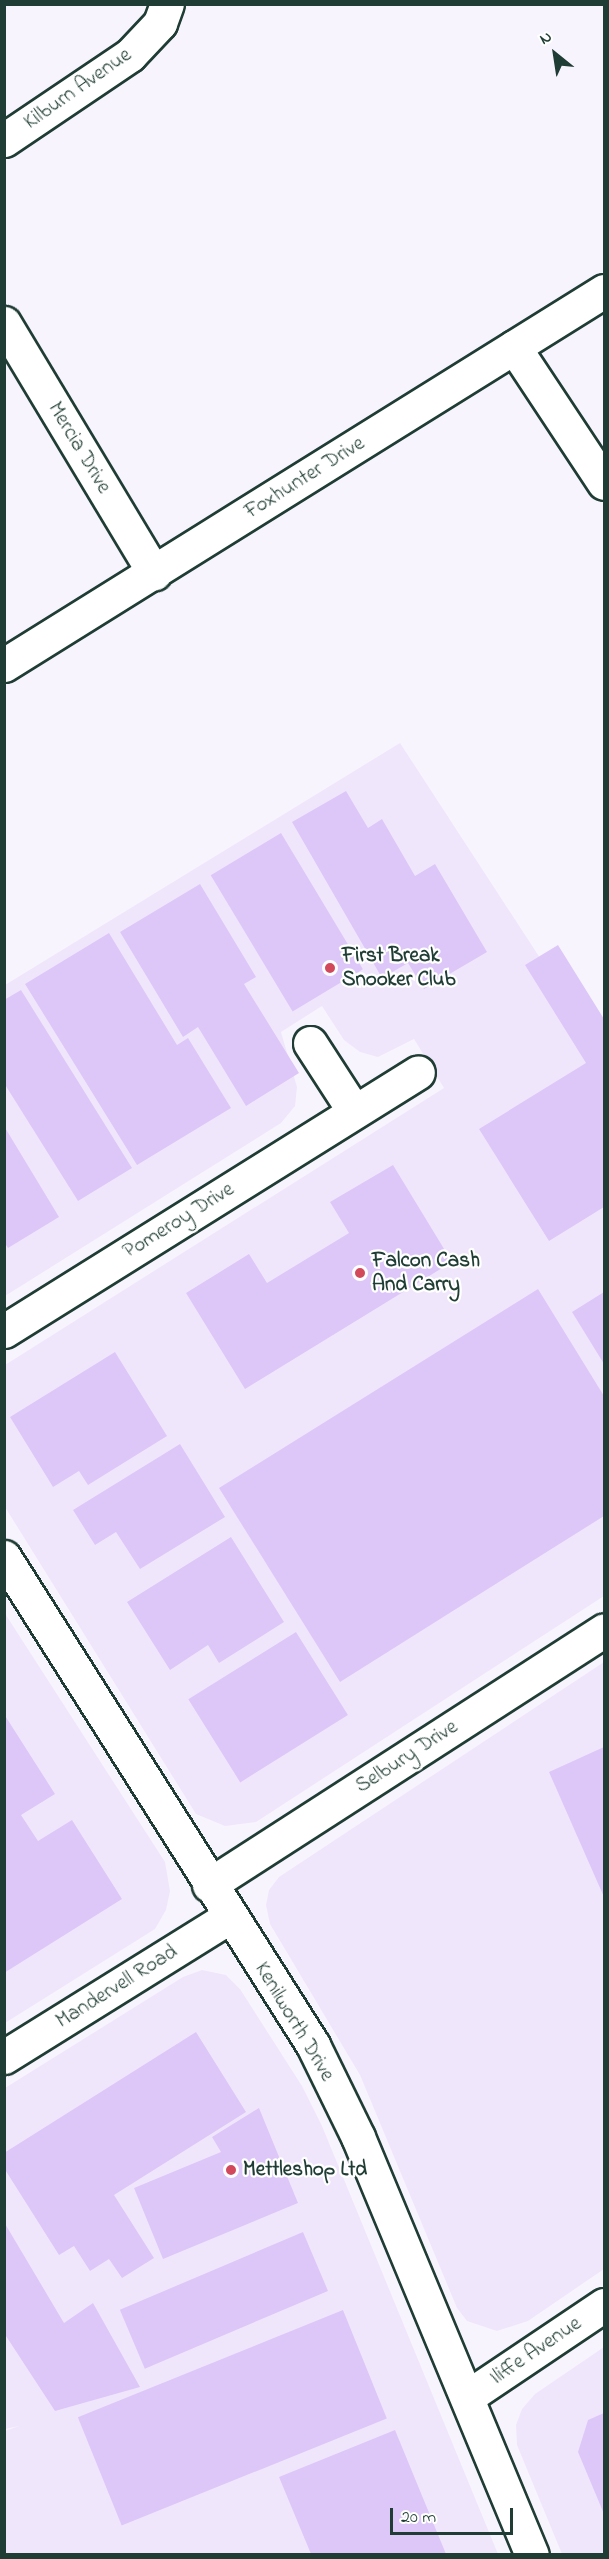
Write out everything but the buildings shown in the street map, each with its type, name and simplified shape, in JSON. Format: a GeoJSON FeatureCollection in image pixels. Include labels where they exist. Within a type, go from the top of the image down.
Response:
{"type":"FeatureCollection","features":[{"type":"Feature","properties":{"kind":"street","name":"Kilburn Avenue"},"geometry":{"type":"LineString","coordinates":[[4,140],[130,55],[160,23],[167,4]]}},
{"type":"Feature","properties":{"kind":"street","name":"Foxhunter Drive"},"geometry":{"type":"LineString","coordinates":[[4,665],[604,291]]}},
{"type":"Feature","properties":{"kind":"street","name":"Mercia Drive"},"geometry":{"type":"LineString","coordinates":[[4,323],[154,573]]}},
{"type":"Feature","properties":{"kind":"street"},"geometry":{"type":"LineString","coordinates":[[514,347],[604,483]]}},
{"type":"Feature","properties":{"kind":"street"},"geometry":{"type":"LineString","coordinates":[[310,1043],[354,1111]]}},
{"type":"Feature","properties":{"kind":"street","name":"Pomeroy Drive"},"geometry":{"type":"LineString","coordinates":[[4,1331],[418,1072]]}},
{"type":"Feature","properties":{"kind":"street","name":"Kenilworth Drive"},"geometry":{"type":"LineString","coordinates":[[4,1557],[229,1917],[313,2045],[357,2137],[532,2554]]}},
{"type":"Feature","properties":{"kind":"street","name":"Selbury Drive"},"geometry":{"type":"LineString","coordinates":[[209,1885],[604,1630]]}},
{"type":"Feature","properties":{"kind":"street","name":"Mandervell Road"},"geometry":{"type":"LineString","coordinates":[[4,2058],[229,1917]]}},
{"type":"Feature","properties":{"kind":"street","name":"Iliffe Avenue"},"geometry":{"type":"LineString","coordinates":[[467,2397],[604,2305]]}},
{"type":"Feature","properties":{"kind":"shaded area"},"geometry":{"type":"Polygon","coordinates":[[[400,743],[596,1044],[604,1040],[604,1596],[256,1822],[225,1826],[196,1814],[5,1507],[5,1365],[444,1088],[414,1039],[378,1057],[360,1052],[344,1040],[322,1006],[281,1032],[297,1087],[295,1106],[281,1123],[5,1296],[5,985],[400,743]]]}},
{"type":"Feature","properties":{"kind":"shaded area"},"geometry":{"type":"Polygon","coordinates":[[[4,1612],[165,1862],[170,1891],[166,1910],[155,1929],[5,2023],[4,1612]]]}},
{"type":"Feature","properties":{"kind":"shaded area"},"geometry":{"type":"Polygon","coordinates":[[[604,1662],[604,2269],[528,2321],[497,2331],[467,2321],[457,2308],[360,2075],[270,1924],[266,1905],[269,1890],[279,1877],[604,1662]]]}},
{"type":"Feature","properties":{"kind":"shaded area"},"geometry":{"type":"Polygon","coordinates":[[[202,1970],[226,1975],[240,1989],[302,2086],[322,2126],[498,2554],[5,2554],[5,2431],[19,2426],[5,2429],[5,2088],[183,1977],[202,1970]]]}},
{"type":"Feature","properties":{"kind":"shaded area"},"geometry":{"type":"Polygon","coordinates":[[[604,2347],[604,2554],[562,2554],[517,2445],[516,2425],[522,2409],[535,2394],[604,2347]]]}},
{"type":"Feature","properties":{"kind":"place","name":"First Break Snooker Club"},"geometry":{"type":"Point","coordinates":[330,968]}},
{"type":"Feature","properties":{"kind":"place","name":"Falcon Cash And Carry"},"geometry":{"type":"Point","coordinates":[360,1273]}},
{"type":"Feature","properties":{"kind":"place","name":"Mettleshop Ltd"},"geometry":{"type":"Point","coordinates":[231,2170]}}]}
